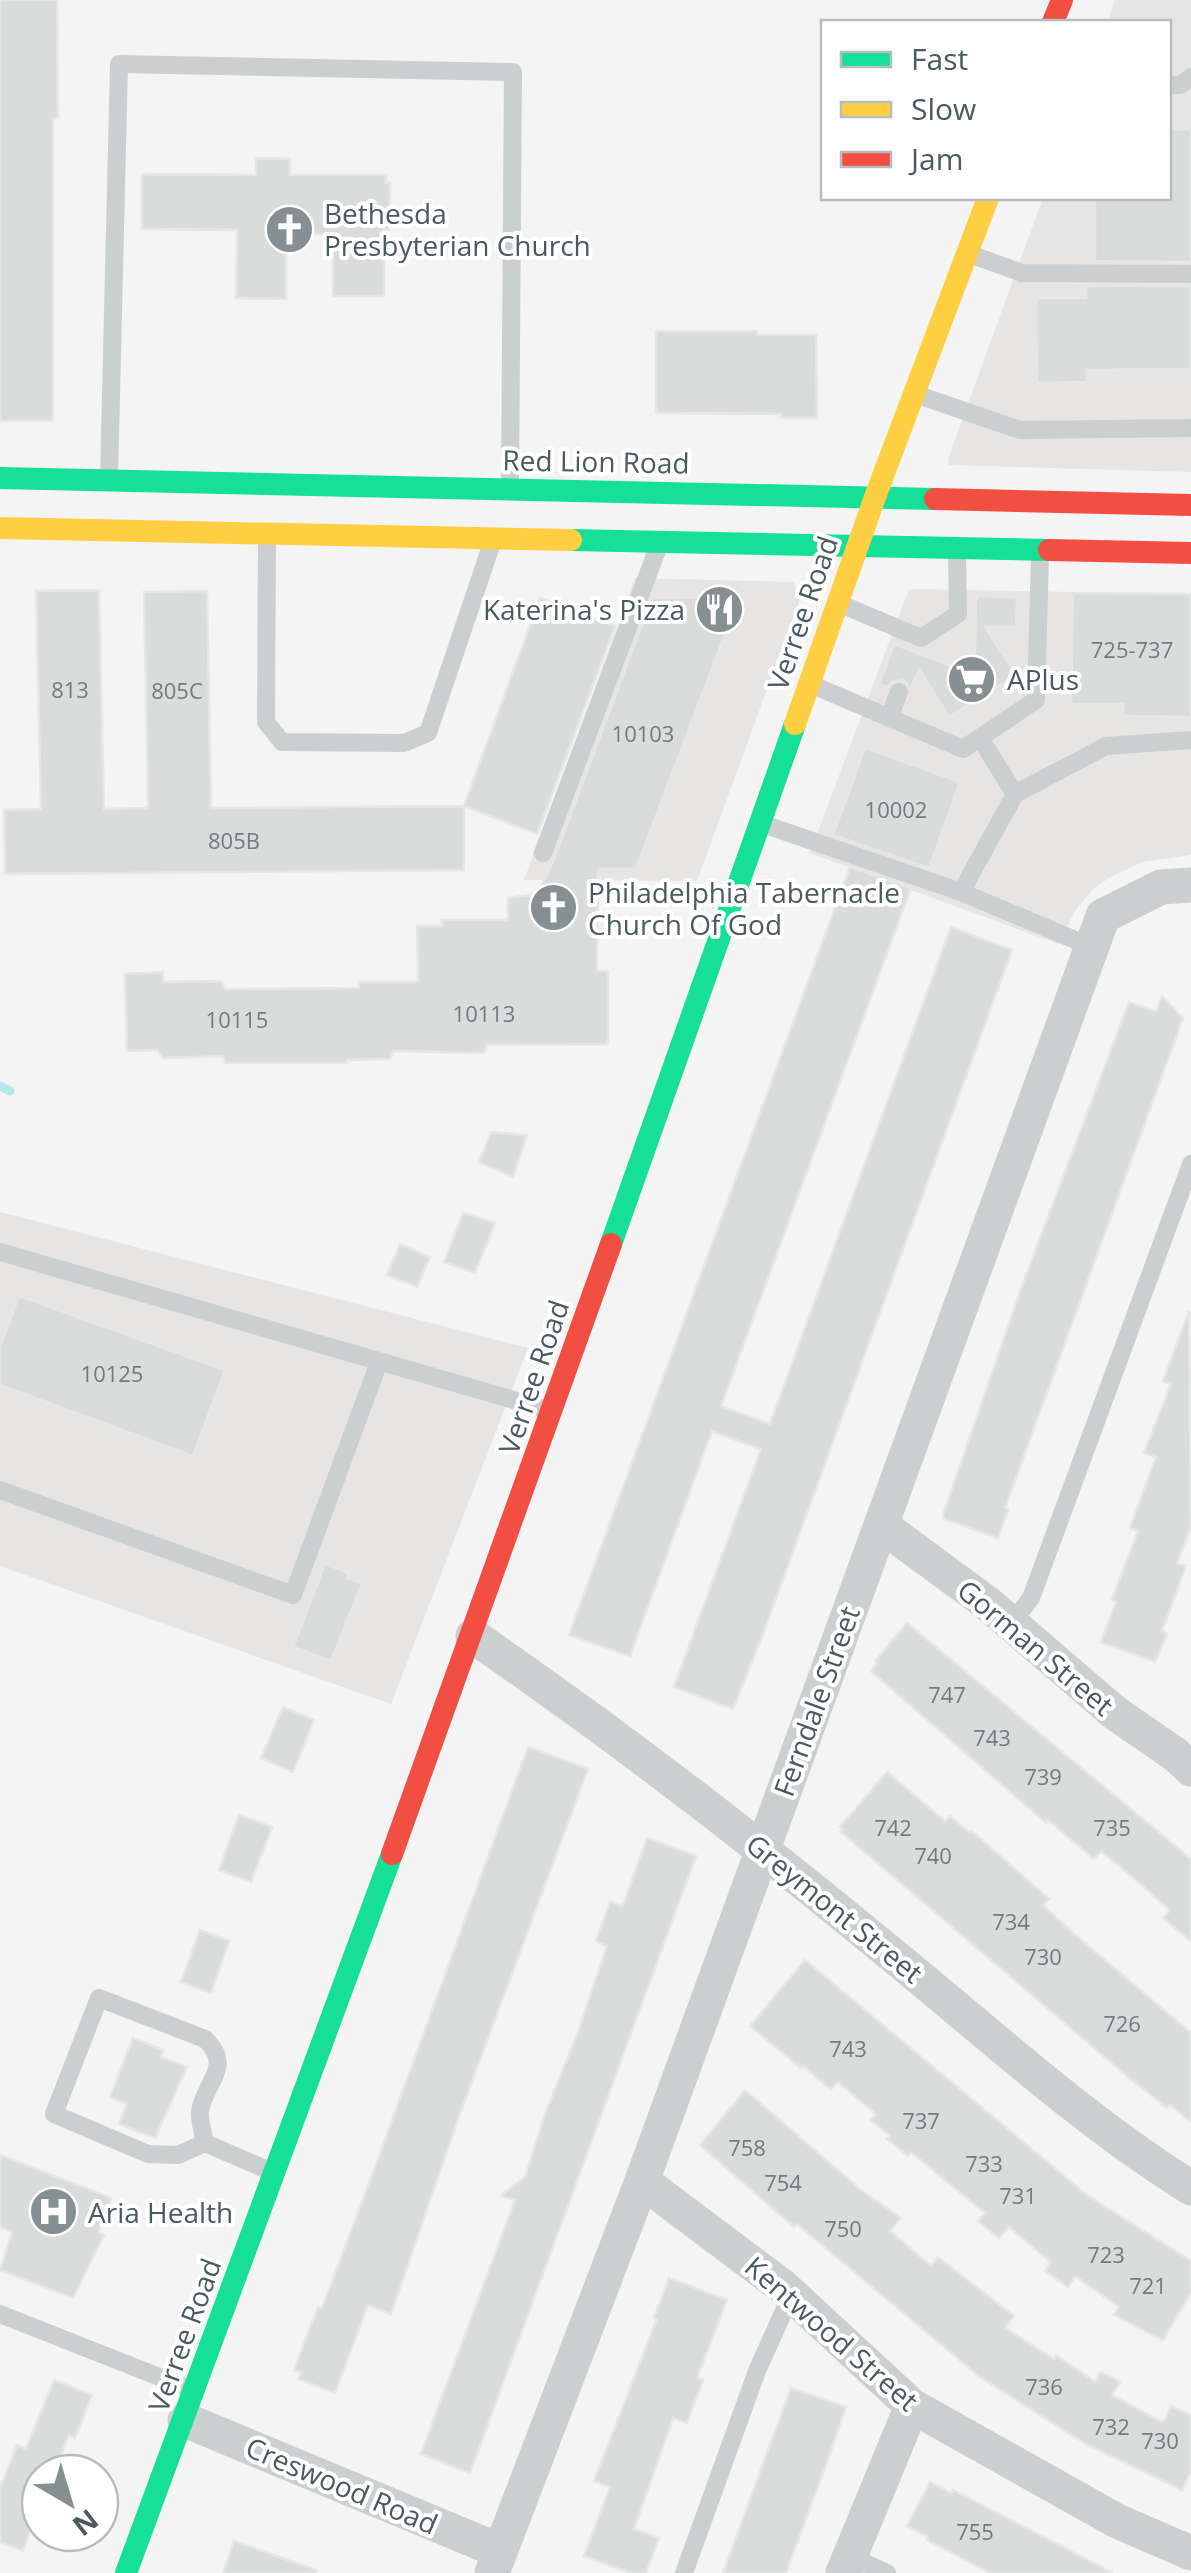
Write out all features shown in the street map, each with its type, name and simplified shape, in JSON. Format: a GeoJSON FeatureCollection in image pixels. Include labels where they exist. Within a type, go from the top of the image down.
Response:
{"type":"FeatureCollection","features":[{"type":"Feature","properties":{"kind":"main road","name":"Verree Road"},"geometry":{"type":"LineString","coordinates":[[126,2573],[473,1636],[837,603],[987,200]]}},
{"type":"Feature","properties":{"kind":"main road","name":"Red Lion Road"},"geometry":{"type":"LineString","coordinates":[[0,478],[109,480],[502,514],[660,542],[1191,552]]}},
{"type":"Feature","properties":{"kind":"main road","name":"Red Lion Road"},"geometry":{"type":"LineString","coordinates":[[0,528],[266,534],[502,514],[875,497],[1191,504]]}},
{"type":"Feature","properties":{"kind":"street","name":"Ferndale Street"},"geometry":{"type":"LineString","coordinates":[[496,2562],[642,2181],[1103,916],[1161,887],[1191,886]]}},
{"type":"Feature","properties":{"kind":"street","name":"Gorman Street"},"geometry":{"type":"LineString","coordinates":[[881,1524],[1011,1624],[1114,1713],[1186,1751]]}},
{"type":"Feature","properties":{"kind":"street","name":"Greymont Street"},"geometry":{"type":"LineString","coordinates":[[473,1636],[762,1847],[1068,2098],[1151,2163],[1191,2188]]}},
{"type":"Feature","properties":{"kind":"street","name":"Kentwood Street"},"geometry":{"type":"LineString","coordinates":[[642,2181],[791,2295],[912,2406],[1184,2555]]}},
{"type":"Feature","properties":{"kind":"street","name":"Creswood Road"},"geometry":{"type":"LineString","coordinates":[[190,2405],[496,2562]]}},
{"type":"Feature","properties":{"kind":"street"},"geometry":{"type":"LineString","coordinates":[[846,2564],[912,2406]]}},
{"type":"Feature","properties":{"kind":"lane"},"geometry":{"type":"LineString","coordinates":[[109,480],[119,64],[512,72],[502,514],[428,732],[404,743],[282,742],[266,722],[266,534]]}},
{"type":"Feature","properties":{"kind":"lane"},"geometry":{"type":"LineString","coordinates":[[967,253],[1022,273],[1191,274]]}},
{"type":"Feature","properties":{"kind":"lane"},"geometry":{"type":"LineString","coordinates":[[914,394],[1020,430],[1191,428]]}},
{"type":"Feature","properties":{"kind":"lane"},"geometry":{"type":"LineString","coordinates":[[543,854],[660,542]]}},
{"type":"Feature","properties":{"kind":"lane"},"geometry":{"type":"LineString","coordinates":[[837,603],[919,645],[967,614],[956,548]]}},
{"type":"Feature","properties":{"kind":"lane"},"geometry":{"type":"LineString","coordinates":[[809,684],[963,749],[1036,700],[1040,550]]}},
{"type":"Feature","properties":{"kind":"lane"},"geometry":{"type":"LineString","coordinates":[[1017,617],[1038,618]]}},
{"type":"Feature","properties":{"kind":"lane"},"geometry":{"type":"LineString","coordinates":[[889,718],[899,692]]}},
{"type":"Feature","properties":{"kind":"lane"},"geometry":{"type":"LineString","coordinates":[[980,738],[1015,794]]}},
{"type":"Feature","properties":{"kind":"lane"},"geometry":{"type":"LineString","coordinates":[[961,892],[1015,794],[1106,746],[1191,740]]}},
{"type":"Feature","properties":{"kind":"lane"},"geometry":{"type":"LineString","coordinates":[[760,822],[961,892],[1092,947]]}},
{"type":"Feature","properties":{"kind":"lane"},"geometry":{"type":"LineString","coordinates":[[1011,1624],[1031,1598],[1191,1164]]}},
{"type":"Feature","properties":{"kind":"lane"},"geometry":{"type":"LineString","coordinates":[[0,1252],[552,1411]]}},
{"type":"Feature","properties":{"kind":"lane"},"geometry":{"type":"LineString","coordinates":[[0,1490],[293,1594],[379,1362]]}},
{"type":"Feature","properties":{"kind":"lane"},"geometry":{"type":"LineString","coordinates":[[99,1998],[206,2039],[216,2049],[219,2066],[200,2112],[204,2142],[178,2155],[148,2154],[54,2114],[99,1998]]}},
{"type":"Feature","properties":{"kind":"lane"},"geometry":{"type":"LineString","coordinates":[[204,2142],[276,2174]]}},
{"type":"Feature","properties":{"kind":"lane"},"geometry":{"type":"LineString","coordinates":[[684,2573],[757,2371],[791,2295]]}},
{"type":"Feature","properties":{"kind":"lane"},"geometry":{"type":"LineString","coordinates":[[0,2314],[190,2405]]}},
{"type":"Feature","properties":{"kind":"lane"},"geometry":{"type":"LineString","coordinates":[[846,2564],[887,2573]]}},
{"type":"Feature","properties":{"kind":"shaded area"},"geometry":{"type":"Polygon","coordinates":[[[1115,0],[1191,0],[1191,254],[1022,255],[1042,200],[1171,200],[1171,20],[1108,20],[1115,0]]]}},
{"type":"Feature","properties":{"kind":"shaded area"},"geometry":{"type":"Polygon","coordinates":[[[1191,254],[1191,472],[949,465],[1022,255],[1191,254]]]}},
{"type":"Feature","properties":{"kind":"shaded area"},"geometry":{"type":"Polygon","coordinates":[[[635,578],[794,582],[796,593],[802,594],[697,881],[524,880],[635,578]]]}},
{"type":"Feature","properties":{"kind":"shaded area"},"geometry":{"type":"Polygon","coordinates":[[[909,589],[1191,594],[1191,855],[1142,862],[1112,876],[1093,889],[1076,909],[1058,944],[810,853],[909,589]]]}},
{"type":"Feature","properties":{"kind":"shaded area"},"geometry":{"type":"Polygon","coordinates":[[[0,1212],[528,1348],[391,1704],[0,1566],[0,1212]]]}},
{"type":"Feature","properties":{"kind":"building"},"geometry":{"type":"Polygon","coordinates":[[[0,0],[57,0],[53,421],[0,421],[0,0]]]}},
{"type":"Feature","properties":{"kind":"building"},"geometry":{"type":"Polygon","coordinates":[[[1191,129],[1191,262],[1095,261],[1095,200],[1171,200],[1171,130],[1191,129]]]}},
{"type":"Feature","properties":{"kind":"building","name":"Bethesda Presbyterian Church"},"geometry":{"type":"Polygon","coordinates":[[[256,158],[290,159],[290,175],[386,175],[386,183],[390,183],[389,230],[384,230],[384,296],[333,296],[333,234],[286,234],[286,299],[236,298],[237,230],[142,229],[142,174],[256,175],[256,158]]]}},
{"type":"Feature","properties":{"kind":"building"},"geometry":{"type":"Polygon","coordinates":[[[1086,286],[1191,286],[1191,369],[1087,370],[1087,382],[1037,383],[1036,298],[1086,298],[1086,286]]]}},
{"type":"Feature","properties":{"kind":"building"},"geometry":{"type":"Polygon","coordinates":[[[656,331],[816,335],[817,418],[656,413],[656,331]]]}},
{"type":"Feature","properties":{"kind":"building"},"geometry":{"type":"Polygon","coordinates":[[[99,590],[104,809],[148,808],[144,592],[207,591],[211,808],[464,806],[464,870],[5,874],[4,810],[41,809],[36,591],[99,590]]]}},
{"type":"Feature","properties":{"kind":"building"},"geometry":{"type":"Polygon","coordinates":[[[1073,593],[1191,594],[1191,717],[1123,716],[1123,704],[1071,704],[1073,593]]]}},
{"type":"Feature","properties":{"kind":"building"},"geometry":{"type":"Polygon","coordinates":[[[976,596],[1017,597],[1016,627],[985,627],[1016,675],[949,717],[919,669],[911,689],[903,680],[887,687],[879,684],[894,644],[953,667],[975,653],[976,596]]]}},
{"type":"Feature","properties":{"kind":"building"},"geometry":{"type":"Polygon","coordinates":[[[739,597],[636,869],[598,869],[597,971],[608,971],[608,1044],[486,1045],[484,1053],[393,1051],[390,1059],[347,1063],[226,1063],[223,1056],[163,1058],[157,1050],[127,1051],[125,974],[163,972],[163,982],[221,981],[225,989],[359,988],[359,982],[418,982],[417,926],[442,926],[442,920],[508,920],[508,898],[538,894],[555,857],[652,598],[739,597]]]}},
{"type":"Feature","properties":{"kind":"building"},"geometry":{"type":"Polygon","coordinates":[[[540,598],[615,626],[537,834],[464,806],[540,598]]]}},
{"type":"Feature","properties":{"kind":"building"},"geometry":{"type":"Polygon","coordinates":[[[865,748],[960,782],[929,868],[833,835],[865,748]]]}},
{"type":"Feature","properties":{"kind":"building"},"geometry":{"type":"Polygon","coordinates":[[[850,867],[911,888],[721,1406],[770,1424],[951,927],[1012,950],[733,1709],[674,1687],[761,1449],[712,1431],[630,1656],[569,1635],[850,867]]]}},
{"type":"Feature","properties":{"kind":"building"},"geometry":{"type":"Polygon","coordinates":[[[1162,996],[1183,1018],[1005,1508],[1008,1509],[998,1538],[944,1519],[1022,1286],[1129,1002],[1156,1012],[1162,996]]]}},
{"type":"Feature","properties":{"kind":"building"},"geometry":{"type":"Polygon","coordinates":[[[491,1132],[527,1135],[513,1177],[479,1162],[491,1132]]]}},
{"type":"Feature","properties":{"kind":"building"},"geometry":{"type":"Polygon","coordinates":[[[463,1213],[495,1223],[475,1273],[444,1262],[463,1213]]]}},
{"type":"Feature","properties":{"kind":"building"},"geometry":{"type":"Polygon","coordinates":[[[400,1244],[430,1257],[417,1287],[387,1275],[400,1244]]]}},
{"type":"Feature","properties":{"kind":"building"},"geometry":{"type":"Polygon","coordinates":[[[19,1296],[225,1370],[193,1456],[0,1385],[0,1347],[19,1296]]]}},
{"type":"Feature","properties":{"kind":"building"},"geometry":{"type":"Polygon","coordinates":[[[1189,1311],[1191,1527],[1177,1563],[1186,1566],[1155,1662],[1101,1642],[1138,1531],[1130,1528],[1156,1457],[1144,1453],[1171,1384],[1163,1381],[1189,1311]]]}},
{"type":"Feature","properties":{"kind":"building"},"geometry":{"type":"Polygon","coordinates":[[[325,1564],[362,1583],[331,1661],[293,1647],[325,1564]]]}},
{"type":"Feature","properties":{"kind":"building"},"geometry":{"type":"Polygon","coordinates":[[[907,1623],[1191,1859],[1191,1941],[1163,1918],[1170,1910],[1136,1880],[1101,1851],[1094,1859],[1048,1820],[1046,1823],[871,1671],[907,1623]]]}},
{"type":"Feature","properties":{"kind":"building"},"geometry":{"type":"Polygon","coordinates":[[[283,1707],[314,1720],[293,1772],[261,1758],[283,1707]]]}},
{"type":"Feature","properties":{"kind":"building"},"geometry":{"type":"Polygon","coordinates":[[[528,1747],[588,1769],[458,2119],[391,2314],[368,2305],[335,2393],[299,2379],[301,2373],[294,2370],[374,2170],[528,1747]]]}},
{"type":"Feature","properties":{"kind":"building"},"geometry":{"type":"Polygon","coordinates":[[[887,1772],[945,1821],[950,1816],[972,1831],[1049,1899],[1043,1905],[1073,1933],[1191,2033],[1191,2122],[1127,2076],[841,1832],[840,1827],[887,1772]]]}},
{"type":"Feature","properties":{"kind":"building"},"geometry":{"type":"Polygon","coordinates":[[[239,1815],[272,1827],[251,1882],[219,1870],[239,1815]]]}},
{"type":"Feature","properties":{"kind":"building"},"geometry":{"type":"Polygon","coordinates":[[[647,1838],[696,1856],[470,2473],[421,2454],[515,2200],[501,2196],[525,2177],[607,1946],[596,1941],[610,1902],[622,1906],[624,1903],[647,1838]]]}},
{"type":"Feature","properties":{"kind":"building"},"geometry":{"type":"Polygon","coordinates":[[[200,1930],[229,1941],[211,1993],[181,1982],[200,1930]]]}},
{"type":"Feature","properties":{"kind":"building"},"geometry":{"type":"Polygon","coordinates":[[[805,1960],[1087,2195],[1191,2261],[1191,2292],[1163,2340],[1114,2315],[1119,2307],[1075,2276],[1068,2287],[1045,2271],[1051,2262],[1009,2227],[999,2238],[978,2221],[985,2213],[911,2152],[908,2156],[887,2139],[890,2136],[871,2120],[876,2114],[838,2082],[831,2089],[750,2026],[805,1960]]]}},
{"type":"Feature","properties":{"kind":"building"},"geometry":{"type":"Polygon","coordinates":[[[133,2038],[163,2050],[161,2057],[187,2067],[155,2138],[119,2124],[127,2104],[110,2097],[133,2038]]]}},
{"type":"Feature","properties":{"kind":"building"},"geometry":{"type":"Polygon","coordinates":[[[745,2090],[861,2190],[901,2218],[890,2231],[931,2266],[938,2257],[1014,2316],[1005,2328],[1054,2359],[1056,2355],[1095,2382],[1101,2372],[1120,2382],[1112,2395],[1160,2421],[1164,2421],[1171,2406],[1191,2415],[1191,2471],[1182,2490],[1086,2444],[980,2377],[797,2224],[794,2227],[700,2145],[745,2090]]]}},
{"type":"Feature","properties":{"kind":"building","name":"Aria Health"},"geometry":{"type":"Polygon","coordinates":[[[0,2155],[111,2198],[98,2232],[104,2235],[73,2298],[0,2270],[12,2232],[0,2227],[0,2155]]]}},
{"type":"Feature","properties":{"kind":"building"},"geometry":{"type":"Polygon","coordinates":[[[669,2278],[727,2300],[697,2378],[703,2380],[687,2423],[673,2418],[634,2529],[659,2538],[646,2573],[630,2573],[584,2556],[610,2487],[594,2481],[669,2278]]]}},
{"type":"Feature","properties":{"kind":"building"},"geometry":{"type":"Polygon","coordinates":[[[54,2380],[92,2395],[75,2438],[69,2435],[62,2453],[20,2453],[20,2550],[0,2542],[0,2488],[17,2445],[26,2449],[54,2380]]]}},
{"type":"Feature","properties":{"kind":"building"},"geometry":{"type":"Polygon","coordinates":[[[791,2388],[846,2407],[827,2462],[786,2573],[723,2573],[791,2388]]]}},
{"type":"Feature","properties":{"kind":"building"},"geometry":{"type":"Polygon","coordinates":[[[930,2482],[951,2493],[953,2490],[1113,2573],[990,2573],[907,2526],[930,2482]]]}},
{"type":"Feature","properties":{"kind":"building"},"geometry":{"type":"Polygon","coordinates":[[[234,2541],[316,2570],[316,2573],[223,2573],[234,2541]]]}},
{"type":"Feature","properties":{"kind":"waterway"},"geometry":{"type":"LineString","coordinates":[[0,1086],[10,1091]]}},
{"type":"Feature","properties":{"kind":"traffic: fast"},"geometry":{"type":"LineString","coordinates":[[0,478],[935,499]]}},
{"type":"Feature","properties":{"kind":"traffic: fast"},"geometry":{"type":"LineString","coordinates":[[571,540],[1049,550]]}},
{"type":"Feature","properties":{"kind":"traffic: fast"},"geometry":{"type":"LineString","coordinates":[[611,1244],[795,724]]}},
{"type":"Feature","properties":{"kind":"traffic: fast"},"geometry":{"type":"LineString","coordinates":[[126,2573],[392,1854]]}},
{"type":"Feature","properties":{"kind":"traffic: slow"},"geometry":{"type":"LineString","coordinates":[[795,724],[875,497],[987,200]]}},
{"type":"Feature","properties":{"kind":"traffic: slow"},"geometry":{"type":"LineString","coordinates":[[0,528],[571,540]]}},
{"type":"Feature","properties":{"kind":"traffic: jam"},"geometry":{"type":"LineString","coordinates":[[1054,20],[1062,0]]}},
{"type":"Feature","properties":{"kind":"traffic: jam"},"geometry":{"type":"LineString","coordinates":[[935,499],[1191,505]]}},
{"type":"Feature","properties":{"kind":"traffic: jam"},"geometry":{"type":"LineString","coordinates":[[1049,550],[1191,553]]}},
{"type":"Feature","properties":{"kind":"traffic: jam"},"geometry":{"type":"LineString","coordinates":[[392,1854],[611,1244]]}},
{"type":"Feature","properties":{"kind":"place","name":"Bethesda Presbyterian Church"},"geometry":{"type":"Point","coordinates":[289,229]}},
{"type":"Feature","properties":{"kind":"place","name":"Katerina's Pizza"},"geometry":{"type":"Point","coordinates":[720,609]}},
{"type":"Feature","properties":{"kind":"place","name":"APlus"},"geometry":{"type":"Point","coordinates":[972,679]}},
{"type":"Feature","properties":{"kind":"place","name":"Philadelphia Tabernacle Church Of God"},"geometry":{"type":"Point","coordinates":[553,908]}},
{"type":"Feature","properties":{"kind":"place","name":"Aria Health"},"geometry":{"type":"Point","coordinates":[53,2212]}}]}
